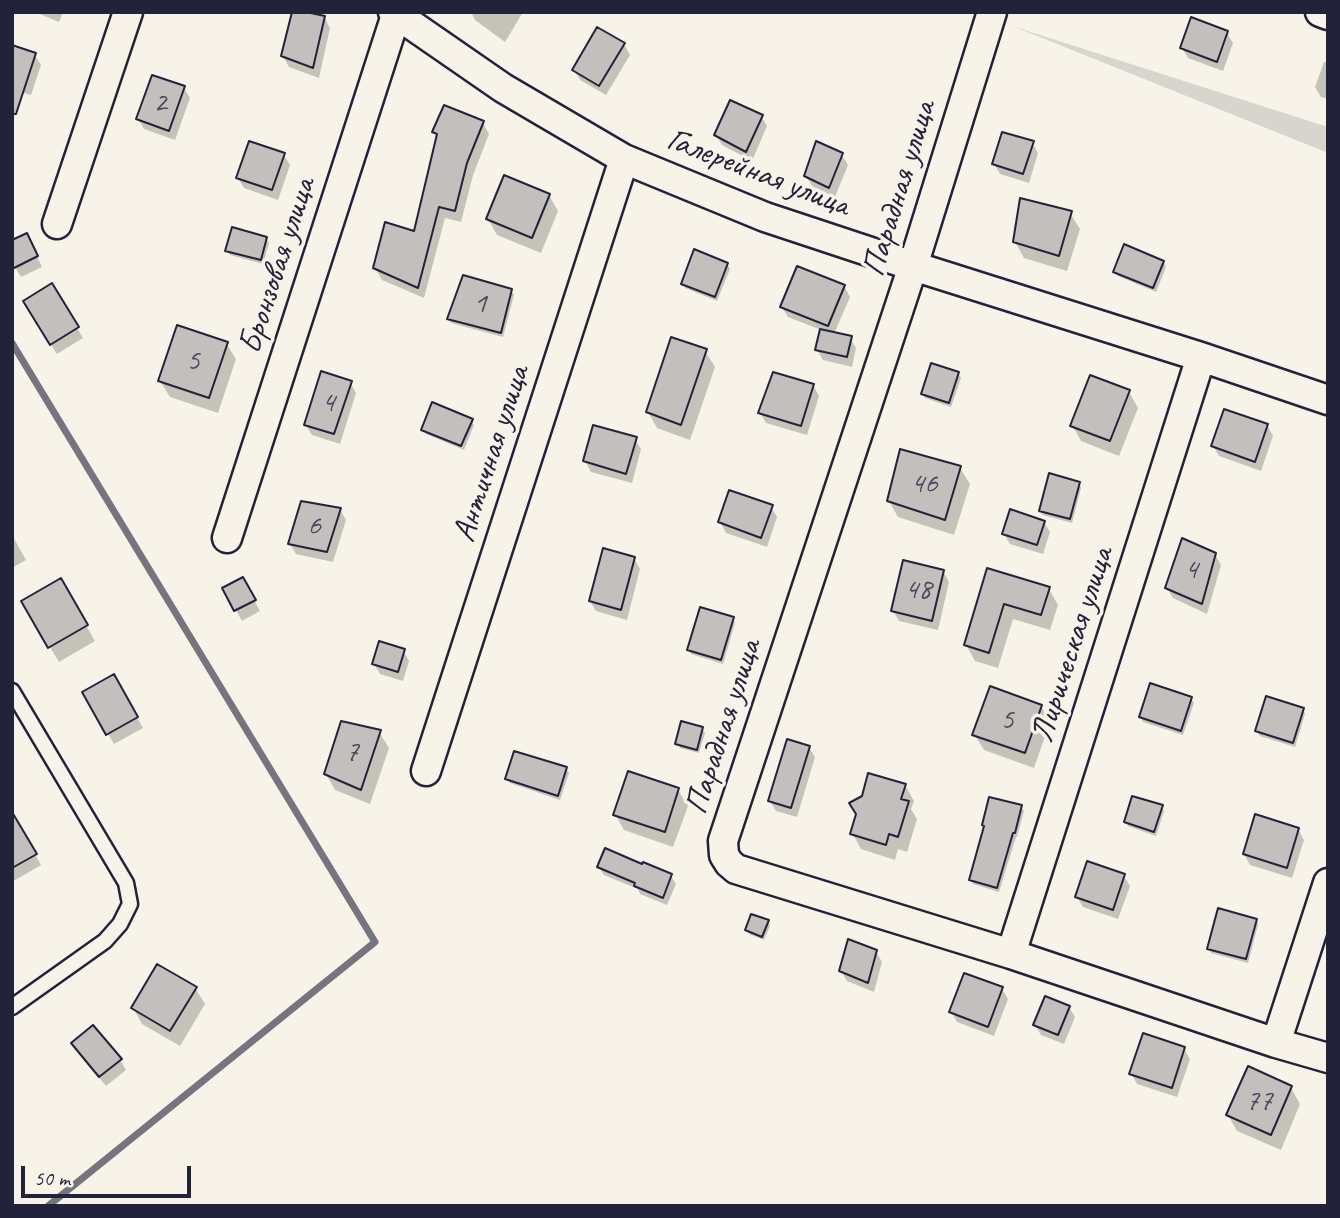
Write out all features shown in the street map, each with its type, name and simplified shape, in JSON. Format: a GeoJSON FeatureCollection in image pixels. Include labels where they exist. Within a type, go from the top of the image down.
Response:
{"type":"FeatureCollection","features":[{"type":"Feature","properties":{"kind":"street"},"geometry":{"type":"LineString","coordinates":[[57,224],[128,12]]}},
{"type":"Feature","properties":{"kind":"street","name":"Парадная улица"},"geometry":{"type":"LineString","coordinates":[[992,12],[913,266],[727,828],[723,841],[724,855],[736,869],[1011,954],[1328,1058]]}},
{"type":"Feature","properties":{"kind":"street"},"geometry":{"type":"LineString","coordinates":[[1320,12],[1328,15]]}},
{"type":"Feature","properties":{"kind":"street","name":"Галерейная улица"},"geometry":{"type":"LineString","coordinates":[[394,14],[503,88],[624,159],[765,217],[1328,400]]}},
{"type":"Feature","properties":{"kind":"street","name":"Бронзовая улица"},"geometry":{"type":"LineString","coordinates":[[227,538],[394,14]]}},
{"type":"Feature","properties":{"kind":"street","name":"Античная улица"},"geometry":{"type":"LineString","coordinates":[[426,771],[624,159]]}},
{"type":"Feature","properties":{"kind":"street","name":"Лирическая улица"},"geometry":{"type":"LineString","coordinates":[[1011,954],[1201,357]]}},
{"type":"Feature","properties":{"kind":"street"},"geometry":{"type":"LineString","coordinates":[[1276,1042],[1328,883]]}},
{"type":"Feature","properties":{"kind":"lane"},"geometry":{"type":"LineString","coordinates":[[12,691],[126,883],[130,904],[120,923],[104,941],[12,1007]]}},
{"type":"Feature","properties":{"kind":"shaded area"},"geometry":{"type":"Polygon","coordinates":[[[1015,27],[1328,127],[1328,153],[1015,27]]]}},
{"type":"Feature","properties":{"kind":"building"},"geometry":{"type":"Polygon","coordinates":[[[292,12],[325,16],[313,68],[281,56],[292,12]]]}},
{"type":"Feature","properties":{"kind":"building"},"geometry":{"type":"Polygon","coordinates":[[[1191,17],[1228,31],[1217,62],[1180,48],[1191,17]]]}},
{"type":"Feature","properties":{"kind":"building"},"geometry":{"type":"Polygon","coordinates":[[[597,27],[625,43],[599,86],[572,70],[597,27]]]}},
{"type":"Feature","properties":{"kind":"building"},"geometry":{"type":"Polygon","coordinates":[[[12,45],[36,53],[16,114],[12,114],[12,45]]]}},
{"type":"Feature","properties":{"kind":"building"},"geometry":{"type":"Polygon","coordinates":[[[152,75],[185,86],[169,131],[136,119],[152,75]]]}},
{"type":"Feature","properties":{"kind":"building"},"geometry":{"type":"Polygon","coordinates":[[[730,100],[763,115],[746,152],[714,135],[730,100]]]}},
{"type":"Feature","properties":{"kind":"building"},"geometry":{"type":"Polygon","coordinates":[[[444,105],[484,121],[467,163],[455,211],[439,207],[418,288],[373,268],[385,222],[414,231],[437,134],[432,132],[444,105]]]}},
{"type":"Feature","properties":{"kind":"building"},"geometry":{"type":"Polygon","coordinates":[[[1002,132],[1034,141],[1023,174],[992,164],[1002,132]]]}},
{"type":"Feature","properties":{"kind":"building"},"geometry":{"type":"Polygon","coordinates":[[[249,141],[285,153],[272,190],[236,178],[249,141]]]}},
{"type":"Feature","properties":{"kind":"building"},"geometry":{"type":"Polygon","coordinates":[[[816,141],[843,153],[829,188],[804,176],[816,141]]]}},
{"type":"Feature","properties":{"kind":"building"},"geometry":{"type":"Polygon","coordinates":[[[504,175],[550,194],[532,238],[486,219],[504,175]]]}},
{"type":"Feature","properties":{"kind":"building"},"geometry":{"type":"Polygon","coordinates":[[[1020,198],[1072,211],[1059,256],[1013,242],[1020,198]]]}},
{"type":"Feature","properties":{"kind":"building"},"geometry":{"type":"Polygon","coordinates":[[[232,227],[267,237],[261,260],[225,251],[232,227]]]}},
{"type":"Feature","properties":{"kind":"building"},"geometry":{"type":"Polygon","coordinates":[[[27,233],[38,256],[12,269],[12,240],[27,233]]]}},
{"type":"Feature","properties":{"kind":"building"},"geometry":{"type":"Polygon","coordinates":[[[1124,244],[1164,261],[1153,288],[1113,272],[1124,244]]]}},
{"type":"Feature","properties":{"kind":"building"},"geometry":{"type":"Polygon","coordinates":[[[694,249],[728,263],[715,297],[681,284],[694,249]]]}},
{"type":"Feature","properties":{"kind":"building"},"geometry":{"type":"Polygon","coordinates":[[[797,266],[845,285],[828,326],[780,307],[797,266]]]}},
{"type":"Feature","properties":{"kind":"building"},"geometry":{"type":"Polygon","coordinates":[[[463,275],[512,289],[501,333],[447,319],[463,275]]]}},
{"type":"Feature","properties":{"kind":"building"},"geometry":{"type":"Polygon","coordinates":[[[52,283],[79,327],[50,345],[23,301],[52,283]]]}},
{"type":"Feature","properties":{"kind":"building"},"geometry":{"type":"Polygon","coordinates":[[[177,325],[228,342],[209,398],[158,381],[177,325]]]}},
{"type":"Feature","properties":{"kind":"building"},"geometry":{"type":"Polygon","coordinates":[[[820,329],[852,336],[847,357],[815,350],[820,329]]]}},
{"type":"Feature","properties":{"kind":"building"},"geometry":{"type":"Polygon","coordinates":[[[671,337],[707,349],[681,425],[646,412],[671,337]]]}},
{"type":"Feature","properties":{"kind":"building"},"geometry":{"type":"Polygon","coordinates":[[[931,363],[959,372],[949,403],[921,394],[931,363]]]}},
{"type":"Feature","properties":{"kind":"building"},"geometry":{"type":"Polygon","coordinates":[[[321,371],[352,381],[334,434],[304,425],[321,371]]]}},
{"type":"Feature","properties":{"kind":"building"},"geometry":{"type":"Polygon","coordinates":[[[773,372],[814,384],[801,426],[758,413],[773,372]]]}},
{"type":"Feature","properties":{"kind":"building"},"geometry":{"type":"Polygon","coordinates":[[[1090,375],[1130,390],[1110,441],[1070,426],[1090,375]]]}},
{"type":"Feature","properties":{"kind":"building"},"geometry":{"type":"Polygon","coordinates":[[[432,402],[473,419],[461,446],[421,430],[432,402]]]}},
{"type":"Feature","properties":{"kind":"building"},"geometry":{"type":"Polygon","coordinates":[[[1224,409],[1268,424],[1255,462],[1211,446],[1224,409]]]}},
{"type":"Feature","properties":{"kind":"building"},"geometry":{"type":"Polygon","coordinates":[[[593,425],[637,437],[626,474],[583,461],[593,425]]]}},
{"type":"Feature","properties":{"kind":"building"},"geometry":{"type":"Polygon","coordinates":[[[900,449],[961,466],[945,520],[887,501],[900,449]]]}},
{"type":"Feature","properties":{"kind":"building"},"geometry":{"type":"Polygon","coordinates":[[[1049,473],[1080,482],[1070,519],[1039,511],[1049,473]]]}},
{"type":"Feature","properties":{"kind":"building"},"geometry":{"type":"Polygon","coordinates":[[[729,490],[773,505],[761,538],[718,522],[729,490]]]}},
{"type":"Feature","properties":{"kind":"building"},"geometry":{"type":"Polygon","coordinates":[[[301,501],[341,508],[327,552],[288,544],[301,501]]]}},
{"type":"Feature","properties":{"kind":"building"},"geometry":{"type":"Polygon","coordinates":[[[1010,509],[1045,521],[1037,545],[1002,534],[1010,509]]]}},
{"type":"Feature","properties":{"kind":"building"},"geometry":{"type":"Polygon","coordinates":[[[1182,538],[1216,553],[1202,604],[1165,588],[1182,538]]]}},
{"type":"Feature","properties":{"kind":"building"},"geometry":{"type":"Polygon","coordinates":[[[603,548],[635,557],[621,610],[589,601],[603,548]]]}},
{"type":"Feature","properties":{"kind":"building"},"geometry":{"type":"Polygon","coordinates":[[[903,560],[944,570],[932,621],[891,611],[903,560]]]}},
{"type":"Feature","properties":{"kind":"building"},"geometry":{"type":"Polygon","coordinates":[[[987,568],[1050,587],[1041,615],[1004,604],[989,653],[964,645],[987,568]]]}},
{"type":"Feature","properties":{"kind":"building"},"geometry":{"type":"Polygon","coordinates":[[[243,577],[256,600],[234,611],[222,588],[243,577]]]}},
{"type":"Feature","properties":{"kind":"building"},"geometry":{"type":"Polygon","coordinates":[[[61,578],[88,625],[48,648],[21,601],[61,578]]]}},
{"type":"Feature","properties":{"kind":"building"},"geometry":{"type":"Polygon","coordinates":[[[700,607],[734,617],[721,660],[687,650],[700,607]]]}},
{"type":"Feature","properties":{"kind":"building"},"geometry":{"type":"Polygon","coordinates":[[[379,641],[405,649],[398,672],[372,664],[379,641]]]}},
{"type":"Feature","properties":{"kind":"building"},"geometry":{"type":"Polygon","coordinates":[[[114,674],[138,717],[106,735],[82,692],[114,674]]]}},
{"type":"Feature","properties":{"kind":"building"},"geometry":{"type":"Polygon","coordinates":[[[1150,683],[1192,697],[1181,731],[1139,717],[1150,683]]]}},
{"type":"Feature","properties":{"kind":"building"},"geometry":{"type":"Polygon","coordinates":[[[990,686],[1042,705],[1025,753],[972,735],[990,686]]]}},
{"type":"Feature","properties":{"kind":"building"},"geometry":{"type":"Polygon","coordinates":[[[1266,696],[1304,708],[1293,743],[1255,731],[1266,696]]]}},
{"type":"Feature","properties":{"kind":"building"},"geometry":{"type":"Polygon","coordinates":[[[341,721],[381,730],[361,790],[324,774],[341,721]]]}},
{"type":"Feature","properties":{"kind":"building"},"geometry":{"type":"Polygon","coordinates":[[[681,721],[703,727],[697,750],[675,744],[681,721]]]}},
{"type":"Feature","properties":{"kind":"building"},"geometry":{"type":"Polygon","coordinates":[[[787,739],[810,746],[791,808],[768,801],[787,739]]]}},
{"type":"Feature","properties":{"kind":"building"},"geometry":{"type":"Polygon","coordinates":[[[514,751],[567,767],[558,796],[505,779],[514,751]]]}},
{"type":"Feature","properties":{"kind":"building"},"geometry":{"type":"Polygon","coordinates":[[[628,771],[679,788],[665,832],[613,815],[628,771]]]}},
{"type":"Feature","properties":{"kind":"building"},"geometry":{"type":"Polygon","coordinates":[[[868,773],[906,784],[901,799],[909,801],[898,837],[889,834],[886,845],[850,834],[856,814],[849,803],[862,796],[868,773]]]}},
{"type":"Feature","properties":{"kind":"building"},"geometry":{"type":"Polygon","coordinates":[[[1132,796],[1163,805],[1154,832],[1124,822],[1132,796]]]}},
{"type":"Feature","properties":{"kind":"building"},"geometry":{"type":"Polygon","coordinates":[[[989,797],[1022,805],[997,888],[969,880],[989,797]]]}},
{"type":"Feature","properties":{"kind":"building"},"geometry":{"type":"Polygon","coordinates":[[[12,812],[37,854],[12,868],[12,812]]]}},
{"type":"Feature","properties":{"kind":"building"},"geometry":{"type":"Polygon","coordinates":[[[1255,814],[1299,828],[1287,868],[1243,854],[1255,814]]]}},
{"type":"Feature","properties":{"kind":"building"},"geometry":{"type":"Polygon","coordinates":[[[605,848],[672,874],[663,898],[597,867],[605,848]]]}},
{"type":"Feature","properties":{"kind":"building"},"geometry":{"type":"Polygon","coordinates":[[[1087,861],[1125,874],[1113,910],[1075,897],[1087,861]]]}},
{"type":"Feature","properties":{"kind":"building"},"geometry":{"type":"Polygon","coordinates":[[[1218,908],[1257,919],[1246,959],[1207,949],[1218,908]]]}},
{"type":"Feature","properties":{"kind":"building"},"geometry":{"type":"Polygon","coordinates":[[[751,914],[769,920],[762,937],[745,930],[751,914]]]}},
{"type":"Feature","properties":{"kind":"building"},"geometry":{"type":"Polygon","coordinates":[[[848,939],[877,950],[868,983],[839,971],[848,939]]]}},
{"type":"Feature","properties":{"kind":"building"},"geometry":{"type":"Polygon","coordinates":[[[157,964],[197,987],[170,1031],[131,1008],[157,964]]]}},
{"type":"Feature","properties":{"kind":"building"},"geometry":{"type":"Polygon","coordinates":[[[964,973],[1003,987],[988,1027],[949,1012],[964,973]]]}},
{"type":"Feature","properties":{"kind":"building"},"geometry":{"type":"Polygon","coordinates":[[[1045,996],[1070,1006],[1058,1035],[1033,1025],[1045,996]]]}},
{"type":"Feature","properties":{"kind":"building"},"geometry":{"type":"Polygon","coordinates":[[[93,1025],[122,1059],[99,1077],[71,1043],[93,1025]]]}},
{"type":"Feature","properties":{"kind":"building"},"geometry":{"type":"Polygon","coordinates":[[[1143,1033],[1185,1047],[1172,1088],[1129,1074],[1143,1033]]]}},
{"type":"Feature","properties":{"kind":"building"},"geometry":{"type":"Polygon","coordinates":[[[1248,1066],[1292,1086],[1271,1135],[1226,1115],[1248,1066]]]}},
{"type":"Feature","properties":{"kind":"waterway"},"geometry":{"type":"LineString","coordinates":[[12,343],[375,942],[48,1206]]}}]}
